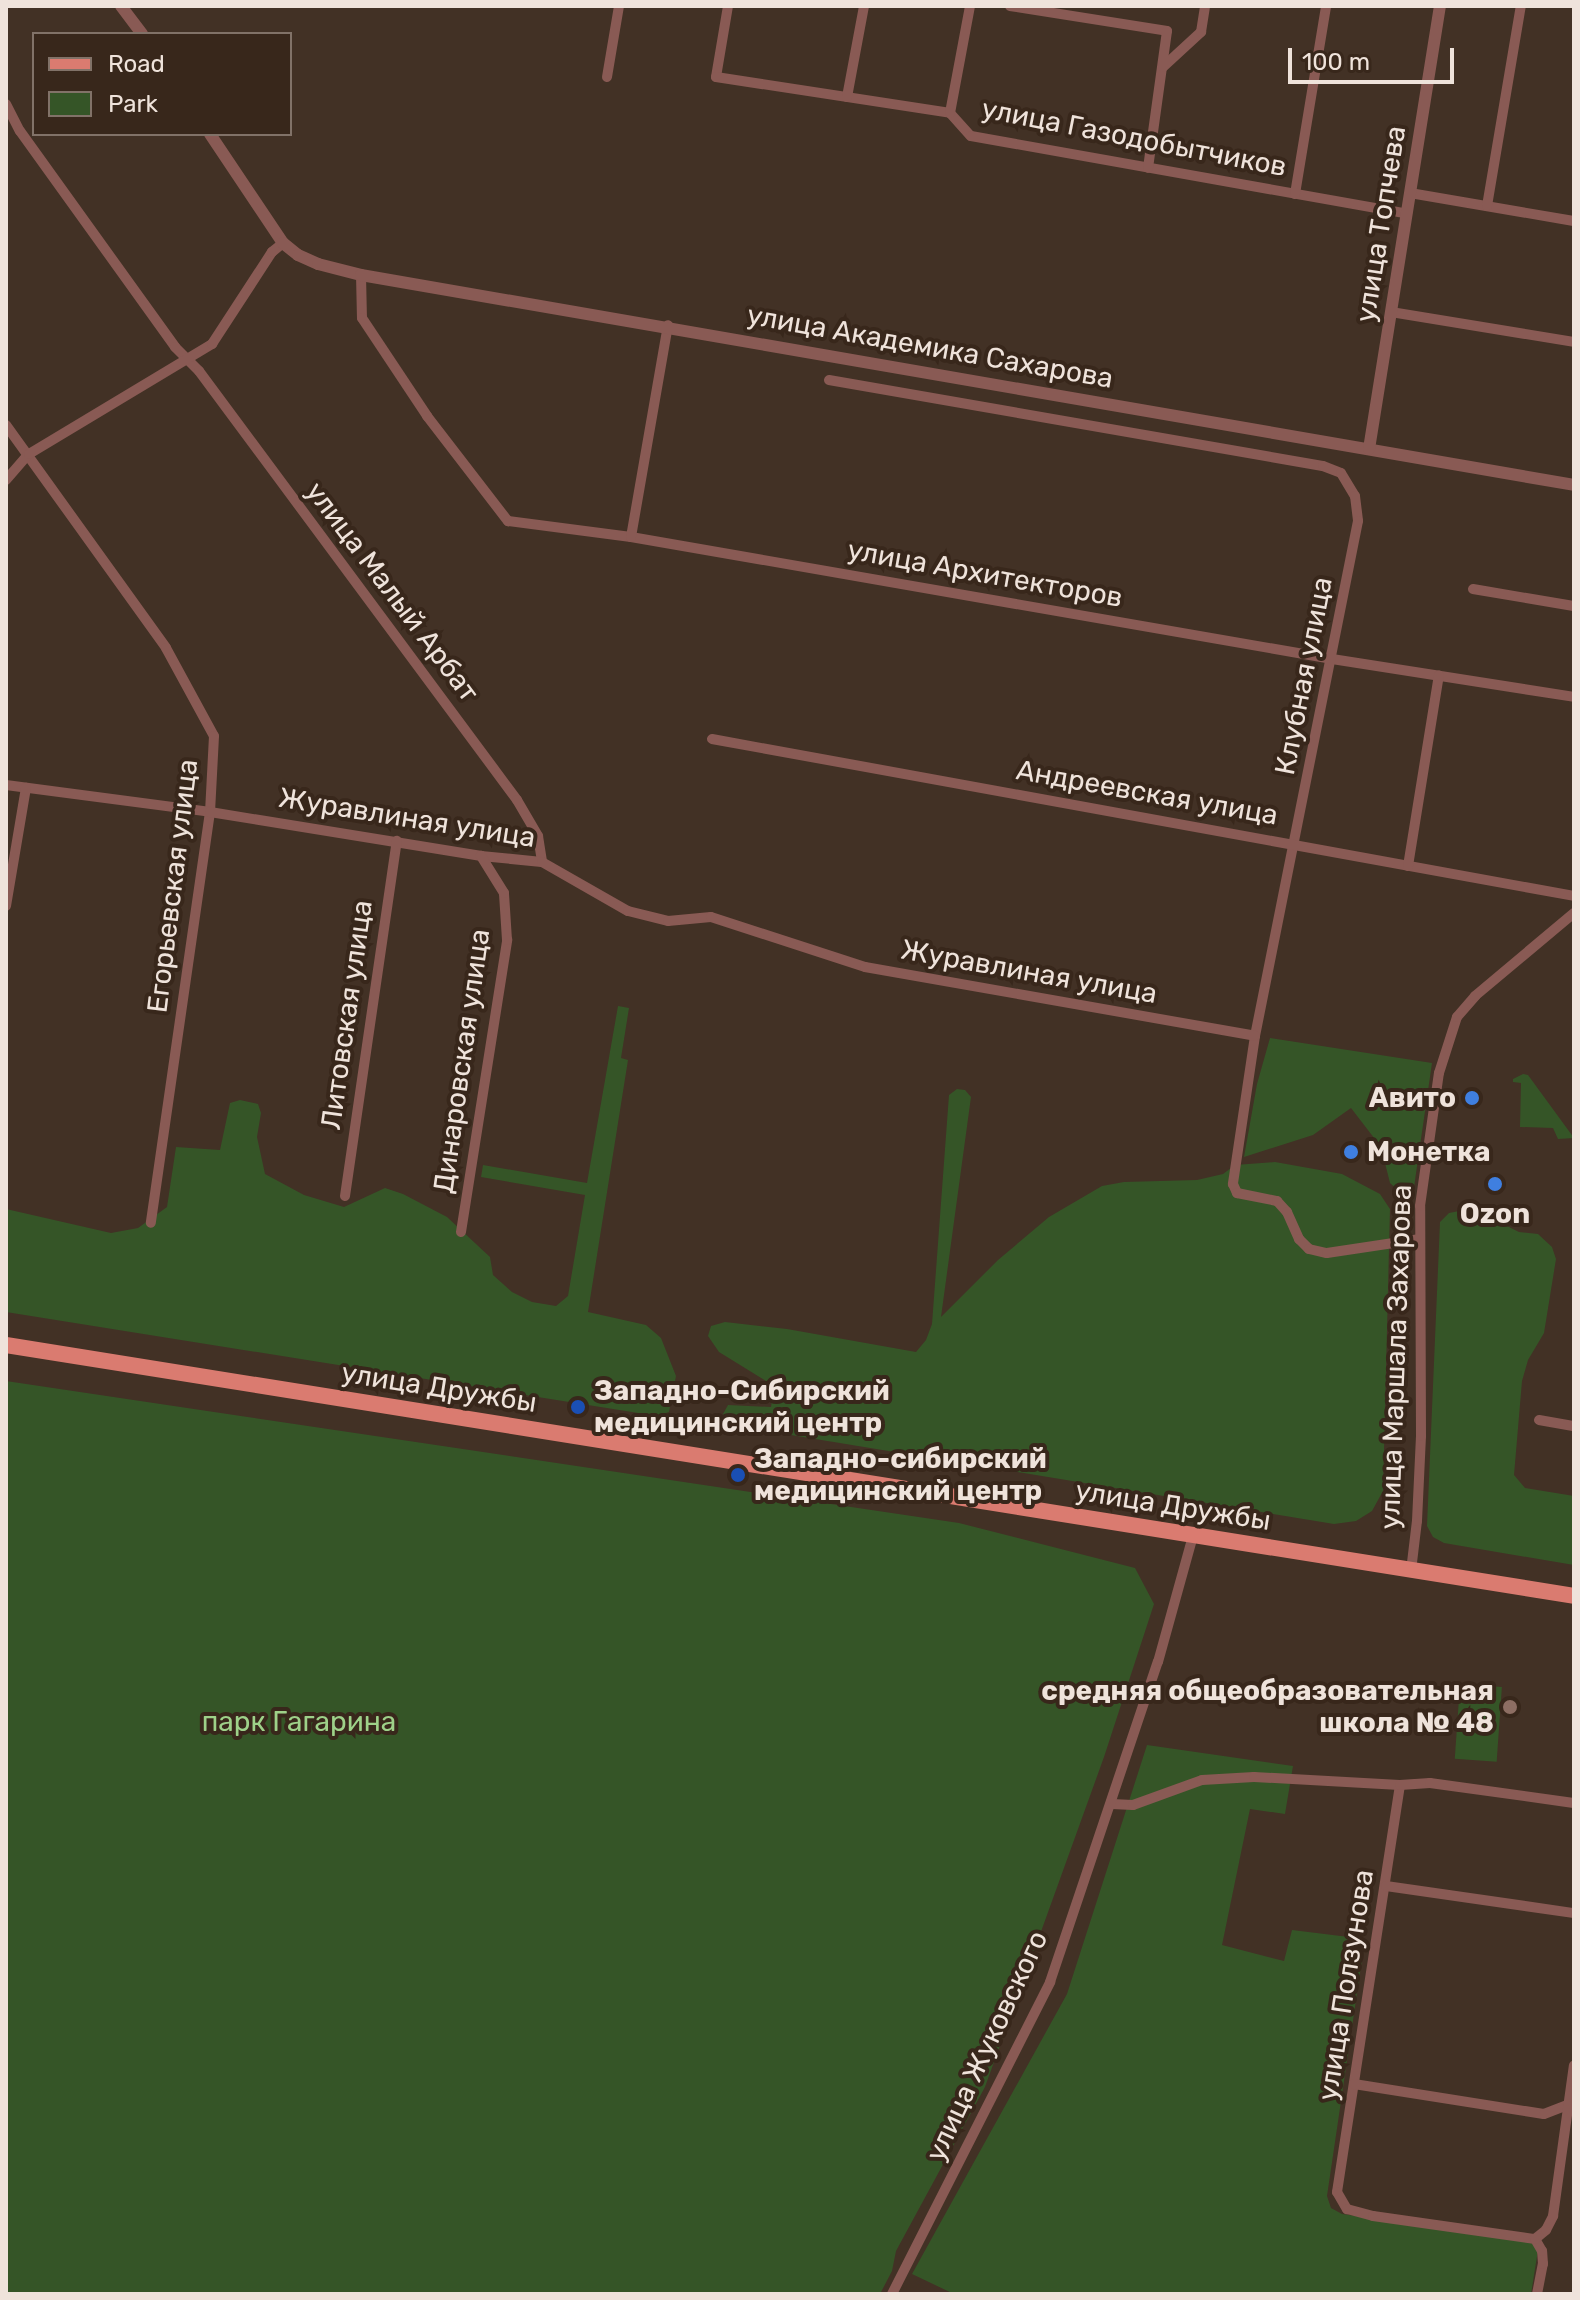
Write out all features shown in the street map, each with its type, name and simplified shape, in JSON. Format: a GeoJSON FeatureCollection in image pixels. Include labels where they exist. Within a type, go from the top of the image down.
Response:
{"type":"FeatureCollection","features":[{"type":"Feature","properties":{"kind":"main road","name":"улица Дружбы"},"geometry":{"type":"LineString","coordinates":[[6,1345],[1574,1596]]}},
{"type":"Feature","properties":{"kind":"street"},"geometry":{"type":"LineString","coordinates":[[121,6],[140,32]]}},
{"type":"Feature","properties":{"kind":"street"},"geometry":{"type":"LineString","coordinates":[[607,77],[619,6]]}},
{"type":"Feature","properties":{"kind":"street","name":"улица Газодобытчиков"},"geometry":{"type":"LineString","coordinates":[[728,6],[716,77],[950,113],[971,136],[1407,214]]}},
{"type":"Feature","properties":{"kind":"street"},"geometry":{"type":"LineString","coordinates":[[847,97],[864,6]]}},
{"type":"Feature","properties":{"kind":"street"},"geometry":{"type":"LineString","coordinates":[[950,113],[970,6]]}},
{"type":"Feature","properties":{"kind":"street"},"geometry":{"type":"LineString","coordinates":[[1010,6],[1084,12],[1167,31],[1148,168]]}},
{"type":"Feature","properties":{"kind":"street"},"geometry":{"type":"LineString","coordinates":[[1162,67],[1201,32],[1205,6]]}},
{"type":"Feature","properties":{"kind":"street"},"geometry":{"type":"LineString","coordinates":[[1295,194],[1326,6]]}},
{"type":"Feature","properties":{"kind":"street","name":"улица Топчева"},"geometry":{"type":"LineString","coordinates":[[1369,449],[1440,6]]}},
{"type":"Feature","properties":{"kind":"street"},"geometry":{"type":"LineString","coordinates":[[1487,206],[1521,6]]}},
{"type":"Feature","properties":{"kind":"street","name":"улица Малый Арбат"},"geometry":{"type":"LineString","coordinates":[[6,104],[20,131],[186,360],[199,371],[524,810],[538,836],[542,862]]}},
{"type":"Feature","properties":{"kind":"street"},"geometry":{"type":"LineString","coordinates":[[6,480],[29,454],[186,360],[218,336],[272,252],[283,243],[211,136]]}},
{"type":"Feature","properties":{"kind":"street"},"geometry":{"type":"LineString","coordinates":[[1410,193],[1574,221]]}},
{"type":"Feature","properties":{"kind":"street","name":"улица Академика Сахарова"},"geometry":{"type":"LineString","coordinates":[[283,243],[298,255],[318,264],[361,275],[668,325],[1574,485]]}},
{"type":"Feature","properties":{"kind":"street","name":"улица Архитекторов"},"geometry":{"type":"LineString","coordinates":[[361,275],[362,318],[427,416],[508,521],[631,537],[1332,659],[1574,697]]}},
{"type":"Feature","properties":{"kind":"street"},"geometry":{"type":"LineString","coordinates":[[1391,312],[1574,342]]}},
{"type":"Feature","properties":{"kind":"street"},"geometry":{"type":"LineString","coordinates":[[631,537],[668,325]]}},
{"type":"Feature","properties":{"kind":"street","name":"Клубная улица"},"geometry":{"type":"LineString","coordinates":[[829,380],[1323,466],[1341,473],[1355,496],[1358,521],[1296,844],[1255,1036],[1233,1172],[1237,1193],[1277,1201],[1287,1212],[1299,1239],[1309,1249],[1327,1253],[1420,1239]]}},
{"type":"Feature","properties":{"kind":"street","name":"Егорьевская улица"},"geometry":{"type":"LineString","coordinates":[[6,425],[166,648],[214,736],[210,812],[151,1223]]}},
{"type":"Feature","properties":{"kind":"street"},"geometry":{"type":"LineString","coordinates":[[1473,589],[1574,606]]}},
{"type":"Feature","properties":{"kind":"street"},"geometry":{"type":"LineString","coordinates":[[1408,866],[1439,675]]}},
{"type":"Feature","properties":{"kind":"street","name":"Андреевская улица"},"geometry":{"type":"LineString","coordinates":[[712,739],[1574,896]]}},
{"type":"Feature","properties":{"kind":"street","name":"Журавлиная улица"},"geometry":{"type":"LineString","coordinates":[[6,785],[210,812],[481,856],[542,862],[628,911],[668,921],[711,917],[865,967],[1255,1036]]}},
{"type":"Feature","properties":{"kind":"street"},"geometry":{"type":"LineString","coordinates":[[6,906],[26,788]]}},
{"type":"Feature","properties":{"kind":"street","name":"Литовская улица"},"geometry":{"type":"LineString","coordinates":[[345,1196],[397,841]]}},
{"type":"Feature","properties":{"kind":"street","name":"Динаровская улица"},"geometry":{"type":"LineString","coordinates":[[461,1232],[507,940],[504,893],[481,856]]}},
{"type":"Feature","properties":{"kind":"street","name":"улица Маршала Захарова"},"geometry":{"type":"LineString","coordinates":[[1411,1571],[1421,1436],[1420,1206],[1439,1073],[1457,1017],[1475,996],[1574,913]]}},
{"type":"Feature","properties":{"kind":"street"},"geometry":{"type":"LineString","coordinates":[[1539,1420],[1574,1426]]}},
{"type":"Feature","properties":{"kind":"street","name":"улица Жуковского"},"geometry":{"type":"LineString","coordinates":[[892,2294],[1050,1982],[1112,1804],[1188,1563],[1193,1536]]}},
{"type":"Feature","properties":{"kind":"street"},"geometry":{"type":"LineString","coordinates":[[1112,1804],[1133,1805],[1202,1780],[1254,1777],[1400,1785],[1430,1783],[1574,1803]]}},
{"type":"Feature","properties":{"kind":"street","name":"улица Ползунова"},"geometry":{"type":"LineString","coordinates":[[1400,1785],[1337,2192],[1347,2209],[1373,2216],[1535,2239]]}},
{"type":"Feature","properties":{"kind":"street"},"geometry":{"type":"LineString","coordinates":[[1386,1886],[1574,1913]]}},
{"type":"Feature","properties":{"kind":"street"},"geometry":{"type":"LineString","coordinates":[[1537,2294],[1543,2264],[1542,2251],[1535,2239],[1546,2230],[1553,2216],[1574,2065]]}},
{"type":"Feature","properties":{"kind":"street"},"geometry":{"type":"LineString","coordinates":[[1354,2084],[1544,2114],[1567,2105]]}},
{"type":"Feature","properties":{"kind":"green space"},"geometry":{"type":"Polygon","coordinates":[[[618,1006],[629,1008],[621,1058],[628,1060],[588,1312],[646,1325],[661,1338],[676,1376],[669,1412],[657,1416],[6,1312],[6,1209],[111,1233],[138,1228],[167,1207],[176,1147],[220,1150],[230,1103],[240,1100],[258,1104],[261,1113],[257,1137],[265,1174],[304,1195],[344,1207],[385,1188],[403,1194],[447,1217],[490,1257],[493,1275],[512,1292],[532,1302],[556,1306],[568,1296],[585,1195],[481,1177],[483,1165],[587,1183],[618,1006]]]}},
{"type":"Feature","properties":{"kind":"green space"},"geometry":{"type":"Polygon","coordinates":[[[1270,1038],[1432,1063],[1413,1194],[1400,1192],[1390,1183],[1381,1147],[1351,1108],[1313,1135],[1244,1157],[1257,1084],[1270,1038]]]}},
{"type":"Feature","properties":{"kind":"green space"},"geometry":{"type":"Polygon","coordinates":[[[1528,1075],[1574,1138],[1558,1139],[1553,1128],[1520,1127],[1521,1083],[1513,1082],[1513,1079],[1528,1075]]]}},
{"type":"Feature","properties":{"kind":"green space"},"geometry":{"type":"Polygon","coordinates":[[[957,1089],[965,1090],[971,1097],[941,1317],[998,1260],[1049,1217],[1102,1186],[1124,1182],[1197,1180],[1223,1174],[1235,1165],[1275,1162],[1342,1174],[1380,1194],[1390,1209],[1383,1491],[1372,1511],[1356,1521],[1334,1524],[724,1424],[723,1414],[728,1405],[771,1407],[774,1386],[719,1352],[708,1336],[711,1326],[725,1322],[787,1329],[916,1352],[926,1340],[932,1324],[949,1095],[957,1089]]]}},
{"type":"Feature","properties":{"kind":"green space"},"geometry":{"type":"Polygon","coordinates":[[[1477,1211],[1519,1232],[1538,1234],[1552,1247],[1556,1259],[1544,1333],[1528,1360],[1522,1381],[1514,1475],[1525,1488],[1574,1496],[1574,1565],[1444,1543],[1433,1537],[1427,1526],[1440,1222],[1449,1213],[1477,1211]]]}},
{"type":"Feature","properties":{"kind":"green space","name":"парк Гагарина"},"geometry":{"type":"Polygon","coordinates":[[[6,1381],[959,1523],[1135,1568],[1154,1604],[1104,1757],[985,2087],[896,2251],[892,2271],[880,2294],[6,2294],[6,1381]]]}},
{"type":"Feature","properties":{"kind":"green space"},"geometry":{"type":"Polygon","coordinates":[[[1460,1684],[1502,1687],[1497,1762],[1455,1759],[1460,1684]]]}},
{"type":"Feature","properties":{"kind":"green space"},"geometry":{"type":"Polygon","coordinates":[[[1147,1745],[1293,1766],[1285,1814],[1250,1809],[1222,1945],[1284,1961],[1292,1930],[1365,1939],[1327,2196],[1331,2208],[1342,2214],[1533,2241],[1538,2250],[1531,2294],[954,2294],[912,2274],[1067,1994],[1147,1745]]]}},
{"type":"Feature","properties":{"kind":"place","name":"Авито"},"geometry":{"type":"Point","coordinates":[1472,1098]}},
{"type":"Feature","properties":{"kind":"place","name":"Монетка"},"geometry":{"type":"Point","coordinates":[1351,1152]}},
{"type":"Feature","properties":{"kind":"place","name":"Ozon"},"geometry":{"type":"Point","coordinates":[1495,1184]}},
{"type":"Feature","properties":{"kind":"place","name":"Западно-Сибирский медицинский центр"},"geometry":{"type":"Point","coordinates":[578,1407]}},
{"type":"Feature","properties":{"kind":"place","name":"Западно-сибирский медицинский центр"},"geometry":{"type":"Point","coordinates":[738,1475]}},
{"type":"Feature","properties":{"kind":"place","name":"средняя общеобразовательная школа № 48"},"geometry":{"type":"Point","coordinates":[1510,1707]}}]}
